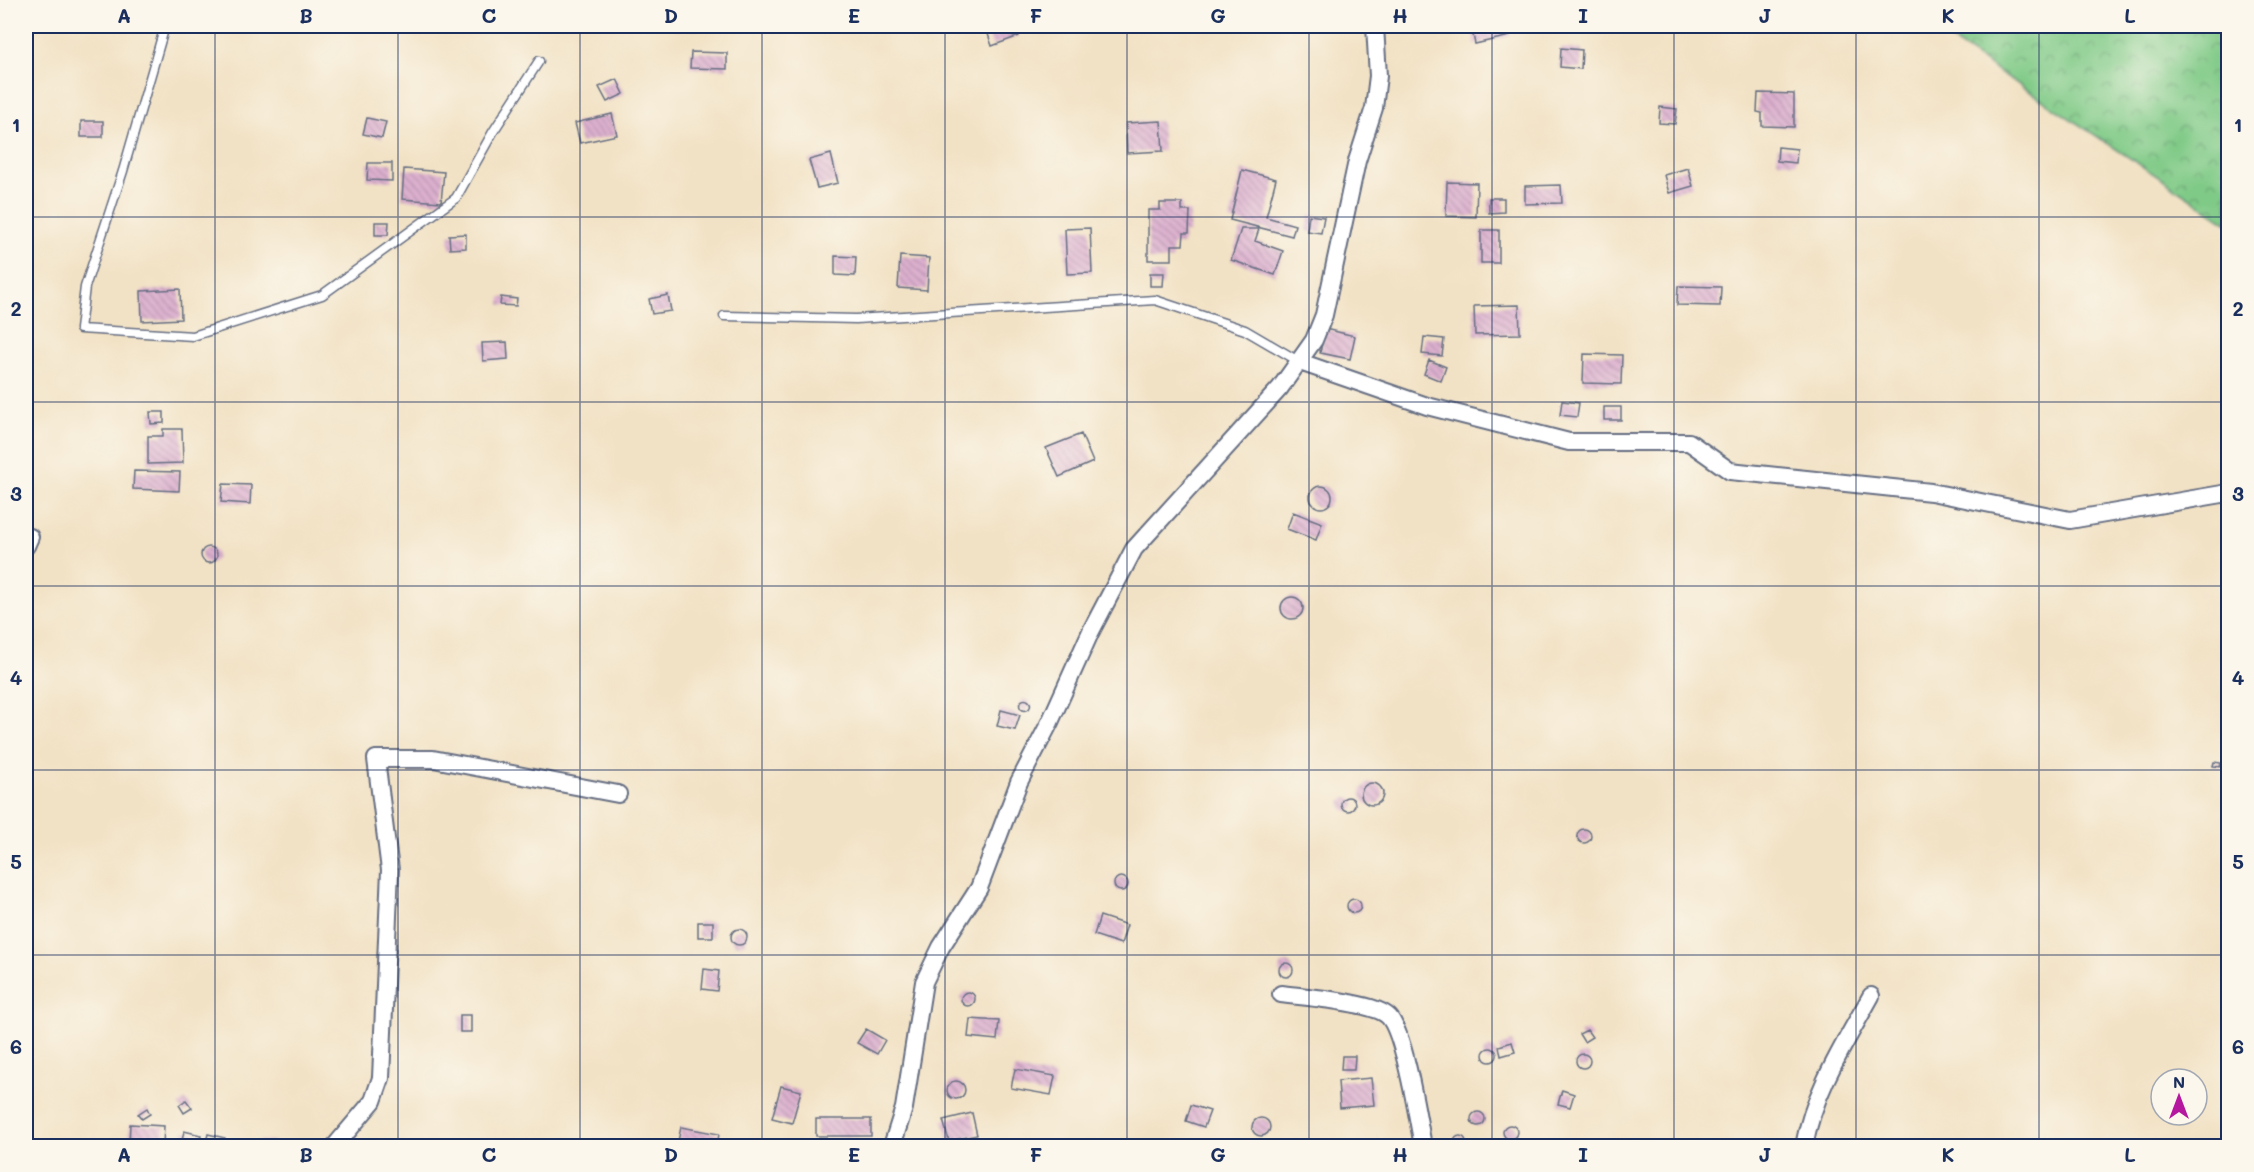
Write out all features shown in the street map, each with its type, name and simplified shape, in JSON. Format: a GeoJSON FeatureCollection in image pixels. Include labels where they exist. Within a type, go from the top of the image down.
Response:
{"type":"FeatureCollection","features":[{"type":"Feature","properties":{"kind":"street"},"geometry":{"type":"LineString","coordinates":[[892,1146],[904,1108],[924,982],[941,947],[979,888],[1019,782],[1050,722],[1091,631],[1134,549],[1300,362],[1314,340],[1324,315],[1357,161],[1374,108],[1378,76],[1375,26]]}},
{"type":"Feature","properties":{"kind":"street"},"geometry":{"type":"LineString","coordinates":[[1300,362],[1427,406],[1569,442],[1689,442],[1730,471],[1931,492],[2070,520],[2229,493]]}},
{"type":"Feature","properties":{"kind":"street"},"geometry":{"type":"LineString","coordinates":[[335,1146],[373,1101],[381,1078],[390,870],[376,759],[433,759],[618,794]]}},
{"type":"Feature","properties":{"kind":"street"},"geometry":{"type":"LineString","coordinates":[[1281,994],[1374,1008],[1388,1016],[1395,1028],[1408,1072],[1423,1146]]}},
{"type":"Feature","properties":{"kind":"street"},"geometry":{"type":"LineString","coordinates":[[1804,1146],[1808,1121],[1830,1067],[1871,996]]}},
{"type":"Feature","properties":{"kind":"lane"},"geometry":{"type":"LineString","coordinates":[[165,26],[123,171],[85,287],[80,329],[193,336],[322,295],[456,198],[493,132],[539,62]]}},
{"type":"Feature","properties":{"kind":"lane"},"geometry":{"type":"LineString","coordinates":[[724,316],[856,319],[1155,300],[1245,330],[1300,362]]}},
{"type":"Feature","properties":{"kind":"green space"},"geometry":{"type":"Polygon","coordinates":[[[1930,26],[2228,26],[2228,223],[1930,26]]]}},
{"type":"Feature","properties":{"kind":"building"},"geometry":{"type":"Polygon","coordinates":[[[675,26],[718,26],[718,29],[675,30],[675,26]]]}},
{"type":"Feature","properties":{"kind":"building"},"geometry":{"type":"Polygon","coordinates":[[[1003,26],[1015,26],[1019,36],[992,46],[987,31],[1003,26]]]}},
{"type":"Feature","properties":{"kind":"building"},"geometry":{"type":"Polygon","coordinates":[[[1471,26],[1507,26],[1510,36],[1475,44],[1471,26]]]}},
{"type":"Feature","properties":{"kind":"building"},"geometry":{"type":"Polygon","coordinates":[[[1511,26],[1528,26],[1529,28],[1513,33],[1511,26]]]}},
{"type":"Feature","properties":{"kind":"building"},"geometry":{"type":"Polygon","coordinates":[[[1561,48],[1582,50],[1581,69],[1560,67],[1561,48]]]}},
{"type":"Feature","properties":{"kind":"building"},"geometry":{"type":"Polygon","coordinates":[[[691,52],[727,53],[727,69],[690,68],[691,52]]]}},
{"type":"Feature","properties":{"kind":"building"},"geometry":{"type":"Polygon","coordinates":[[[617,79],[624,94],[607,102],[599,87],[617,79]]]}},
{"type":"Feature","properties":{"kind":"building"},"geometry":{"type":"Polygon","coordinates":[[[1758,93],[1794,94],[1794,127],[1762,126],[1762,113],[1757,112],[1758,93]]]}},
{"type":"Feature","properties":{"kind":"building"},"geometry":{"type":"Polygon","coordinates":[[[1660,107],[1677,109],[1675,124],[1659,123],[1660,107]]]}},
{"type":"Feature","properties":{"kind":"building"},"geometry":{"type":"Polygon","coordinates":[[[612,114],[617,135],[580,143],[575,123],[612,114]]]}},
{"type":"Feature","properties":{"kind":"building"},"geometry":{"type":"Polygon","coordinates":[[[367,118],[386,122],[382,138],[363,134],[367,118]]]}},
{"type":"Feature","properties":{"kind":"building"},"geometry":{"type":"Polygon","coordinates":[[[81,121],[103,121],[103,137],[81,137],[81,121]]]}},
{"type":"Feature","properties":{"kind":"building"},"geometry":{"type":"Polygon","coordinates":[[[1161,121],[1163,151],[1127,153],[1126,123],[1161,121]]]}},
{"type":"Feature","properties":{"kind":"building"},"geometry":{"type":"Polygon","coordinates":[[[1778,147],[1797,149],[1796,163],[1777,161],[1778,147]]]}},
{"type":"Feature","properties":{"kind":"building"},"geometry":{"type":"Polygon","coordinates":[[[831,154],[838,183],[817,188],[809,160],[831,154]]]}},
{"type":"Feature","properties":{"kind":"building"},"geometry":{"type":"Polygon","coordinates":[[[368,163],[392,163],[392,181],[367,180],[368,163]]]}},
{"type":"Feature","properties":{"kind":"building"},"geometry":{"type":"Polygon","coordinates":[[[1688,168],[1693,186],[1669,193],[1664,175],[1688,168]]]}},
{"type":"Feature","properties":{"kind":"building"},"geometry":{"type":"Polygon","coordinates":[[[404,169],[444,172],[441,202],[402,199],[404,169]]]}},
{"type":"Feature","properties":{"kind":"building"},"geometry":{"type":"Polygon","coordinates":[[[1242,170],[1276,179],[1266,217],[1295,225],[1292,236],[1230,220],[1242,170]]]}},
{"type":"Feature","properties":{"kind":"building"},"geometry":{"type":"Polygon","coordinates":[[[1447,182],[1477,183],[1476,217],[1446,216],[1447,182]]]}},
{"type":"Feature","properties":{"kind":"building"},"geometry":{"type":"Polygon","coordinates":[[[1561,185],[1562,203],[1525,204],[1525,186],[1561,185]]]}},
{"type":"Feature","properties":{"kind":"building"},"geometry":{"type":"Polygon","coordinates":[[[1489,198],[1504,198],[1504,212],[1489,213],[1489,198]]]}},
{"type":"Feature","properties":{"kind":"building"},"geometry":{"type":"Polygon","coordinates":[[[1160,203],[1182,203],[1182,211],[1190,211],[1189,233],[1184,233],[1183,245],[1172,245],[1172,260],[1148,260],[1148,210],[1160,210],[1160,203]]]}},
{"type":"Feature","properties":{"kind":"building"},"geometry":{"type":"Polygon","coordinates":[[[1309,215],[1324,217],[1321,233],[1307,231],[1309,215]]]}},
{"type":"Feature","properties":{"kind":"building"},"geometry":{"type":"Polygon","coordinates":[[[375,222],[389,222],[388,235],[375,235],[375,222]]]}},
{"type":"Feature","properties":{"kind":"building"},"geometry":{"type":"Polygon","coordinates":[[[1090,228],[1092,273],[1067,274],[1065,229],[1090,228]]]}},
{"type":"Feature","properties":{"kind":"building"},"geometry":{"type":"Polygon","coordinates":[[[1241,229],[1259,229],[1255,241],[1283,251],[1275,275],[1231,260],[1241,229]]]}},
{"type":"Feature","properties":{"kind":"building"},"geometry":{"type":"Polygon","coordinates":[[[1481,230],[1499,230],[1499,263],[1481,263],[1481,230]]]}},
{"type":"Feature","properties":{"kind":"building"},"geometry":{"type":"Polygon","coordinates":[[[466,234],[466,248],[450,249],[449,235],[466,234]]]}},
{"type":"Feature","properties":{"kind":"building"},"geometry":{"type":"Polygon","coordinates":[[[835,256],[856,257],[855,276],[835,275],[835,256]]]}},
{"type":"Feature","properties":{"kind":"building"},"geometry":{"type":"Polygon","coordinates":[[[900,256],[929,258],[927,290],[898,288],[900,256]]]}},
{"type":"Feature","properties":{"kind":"building"},"geometry":{"type":"Polygon","coordinates":[[[1150,273],[1164,273],[1163,286],[1150,286],[1150,273]]]}},
{"type":"Feature","properties":{"kind":"building"},"geometry":{"type":"Polygon","coordinates":[[[1678,286],[1721,287],[1720,306],[1677,305],[1678,286]]]}},
{"type":"Feature","properties":{"kind":"building"},"geometry":{"type":"Polygon","coordinates":[[[180,289],[181,319],[142,321],[141,291],[180,289]]]}},
{"type":"Feature","properties":{"kind":"building"},"geometry":{"type":"Polygon","coordinates":[[[668,295],[671,311],[652,314],[649,299],[668,295]]]}},
{"type":"Feature","properties":{"kind":"building"},"geometry":{"type":"Polygon","coordinates":[[[501,297],[517,299],[516,306],[500,305],[501,297]]]}},
{"type":"Feature","properties":{"kind":"building"},"geometry":{"type":"Polygon","coordinates":[[[1519,305],[1520,334],[1475,335],[1474,306],[1519,305]]]}},
{"type":"Feature","properties":{"kind":"building"},"geometry":{"type":"Polygon","coordinates":[[[1325,329],[1355,336],[1350,359],[1320,353],[1325,329]]]}},
{"type":"Feature","properties":{"kind":"building"},"geometry":{"type":"Polygon","coordinates":[[[1424,337],[1444,339],[1442,356],[1422,354],[1424,337]]]}},
{"type":"Feature","properties":{"kind":"building"},"geometry":{"type":"Polygon","coordinates":[[[507,342],[508,359],[483,361],[482,343],[507,342]]]}},
{"type":"Feature","properties":{"kind":"building"},"geometry":{"type":"Polygon","coordinates":[[[1584,354],[1622,355],[1621,384],[1583,383],[1584,354]]]}},
{"type":"Feature","properties":{"kind":"building"},"geometry":{"type":"Polygon","coordinates":[[[1429,360],[1446,367],[1441,381],[1424,374],[1429,360]]]}},
{"type":"Feature","properties":{"kind":"building"},"geometry":{"type":"Polygon","coordinates":[[[1562,401],[1579,403],[1577,417],[1560,415],[1562,401]]]}},
{"type":"Feature","properties":{"kind":"building"},"geometry":{"type":"Polygon","coordinates":[[[1604,407],[1621,407],[1621,420],[1604,420],[1604,407]]]}},
{"type":"Feature","properties":{"kind":"building"},"geometry":{"type":"Polygon","coordinates":[[[150,412],[164,412],[164,423],[151,424],[150,412]]]}},
{"type":"Feature","properties":{"kind":"building"},"geometry":{"type":"Polygon","coordinates":[[[163,429],[182,429],[183,463],[148,464],[148,436],[163,436],[163,429]]]}},
{"type":"Feature","properties":{"kind":"building"},"geometry":{"type":"Polygon","coordinates":[[[1081,434],[1093,462],[1059,477],[1046,448],[1081,434]]]}},
{"type":"Feature","properties":{"kind":"building"},"geometry":{"type":"Polygon","coordinates":[[[134,471],[180,472],[179,491],[133,489],[134,471]]]}},
{"type":"Feature","properties":{"kind":"building"},"geometry":{"type":"Polygon","coordinates":[[[223,484],[251,485],[250,504],[221,502],[223,484]]]}},
{"type":"Feature","properties":{"kind":"building"},"geometry":{"type":"Polygon","coordinates":[[[1321,486],[1329,489],[1332,497],[1329,505],[1321,508],[1313,505],[1310,497],[1313,489],[1321,486]]]}},
{"type":"Feature","properties":{"kind":"building"},"geometry":{"type":"Polygon","coordinates":[[[1293,512],[1322,523],[1316,540],[1287,529],[1293,512]]]}},
{"type":"Feature","properties":{"kind":"building"},"geometry":{"type":"Polygon","coordinates":[[[209,547],[217,555],[209,563],[201,555],[209,547]]]}},
{"type":"Feature","properties":{"kind":"building"},"geometry":{"type":"Polygon","coordinates":[[[1292,597],[1300,600],[1303,608],[1300,616],[1292,619],[1284,616],[1281,608],[1284,600],[1292,597]]]}},
{"type":"Feature","properties":{"kind":"building"},"geometry":{"type":"Polygon","coordinates":[[[1025,700],[1029,701],[1029,709],[1025,710],[1021,709],[1020,705],[1021,701],[1025,700]]]}},
{"type":"Feature","properties":{"kind":"building"},"geometry":{"type":"Polygon","coordinates":[[[1001,710],[1020,715],[1015,730],[997,726],[1001,710]]]}},
{"type":"Feature","properties":{"kind":"building"},"geometry":{"type":"Polygon","coordinates":[[[2214,762],[2221,763],[2220,767],[2213,766],[2214,762]]]}},
{"type":"Feature","properties":{"kind":"building"},"geometry":{"type":"Polygon","coordinates":[[[1372,783],[1380,786],[1383,794],[1380,802],[1372,805],[1364,802],[1361,794],[1364,786],[1372,783]]]}},
{"type":"Feature","properties":{"kind":"building"},"geometry":{"type":"Polygon","coordinates":[[[1345,797],[1351,797],[1355,804],[1351,811],[1345,811],[1341,807],[1341,801],[1345,797]]]}},
{"type":"Feature","properties":{"kind":"building"},"geometry":{"type":"Polygon","coordinates":[[[1581,829],[1587,829],[1591,836],[1587,843],[1581,843],[1577,839],[1577,833],[1581,829]]]}},
{"type":"Feature","properties":{"kind":"building"},"geometry":{"type":"Polygon","coordinates":[[[1118,877],[1124,877],[1128,884],[1124,891],[1118,891],[1114,887],[1114,881],[1118,877]]]}},
{"type":"Feature","properties":{"kind":"building"},"geometry":{"type":"Polygon","coordinates":[[[1351,899],[1357,899],[1361,906],[1357,913],[1351,913],[1347,909],[1347,903],[1351,899]]]}},
{"type":"Feature","properties":{"kind":"building"},"geometry":{"type":"Polygon","coordinates":[[[1100,916],[1127,925],[1121,944],[1094,935],[1100,916]]]}},
{"type":"Feature","properties":{"kind":"building"},"geometry":{"type":"Polygon","coordinates":[[[698,922],[713,922],[713,937],[698,937],[698,922]]]}},
{"type":"Feature","properties":{"kind":"building"},"geometry":{"type":"Polygon","coordinates":[[[736,929],[742,929],[747,937],[745,943],[736,945],[731,940],[731,934],[736,929]]]}},
{"type":"Feature","properties":{"kind":"building"},"geometry":{"type":"Polygon","coordinates":[[[1283,963],[1289,963],[1293,970],[1289,977],[1283,977],[1279,973],[1279,967],[1283,963]]]}},
{"type":"Feature","properties":{"kind":"building"},"geometry":{"type":"Polygon","coordinates":[[[704,969],[719,971],[717,991],[702,989],[704,969]]]}},
{"type":"Feature","properties":{"kind":"building"},"geometry":{"type":"Polygon","coordinates":[[[965,992],[971,992],[975,999],[971,1006],[965,1006],[961,1002],[961,996],[965,992]]]}},
{"type":"Feature","properties":{"kind":"building"},"geometry":{"type":"Polygon","coordinates":[[[460,1015],[471,1015],[471,1032],[460,1032],[460,1015]]]}},
{"type":"Feature","properties":{"kind":"building"},"geometry":{"type":"Polygon","coordinates":[[[970,1019],[999,1021],[997,1040],[968,1037],[970,1019]]]}},
{"type":"Feature","properties":{"kind":"building"},"geometry":{"type":"Polygon","coordinates":[[[866,1029],[885,1040],[877,1054],[857,1043],[866,1029]]]}},
{"type":"Feature","properties":{"kind":"building"},"geometry":{"type":"Polygon","coordinates":[[[1587,1030],[1592,1037],[1584,1042],[1579,1034],[1587,1030]]]}},
{"type":"Feature","properties":{"kind":"building"},"geometry":{"type":"Polygon","coordinates":[[[1512,1042],[1515,1052],[1501,1056],[1499,1046],[1512,1042]]]}},
{"type":"Feature","properties":{"kind":"building"},"geometry":{"type":"Polygon","coordinates":[[[1490,1048],[1495,1050],[1497,1055],[1495,1060],[1490,1062],[1485,1060],[1483,1055],[1485,1050],[1490,1048]]]}},
{"type":"Feature","properties":{"kind":"building"},"geometry":{"type":"Polygon","coordinates":[[[1583,1054],[1588,1056],[1590,1061],[1588,1066],[1583,1068],[1578,1066],[1576,1061],[1578,1056],[1583,1054]]]}},
{"type":"Feature","properties":{"kind":"building"},"geometry":{"type":"Polygon","coordinates":[[[1342,1056],[1355,1056],[1354,1070],[1341,1070],[1342,1056]]]}},
{"type":"Feature","properties":{"kind":"building"},"geometry":{"type":"Polygon","coordinates":[[[1015,1069],[1055,1076],[1051,1095],[1011,1088],[1015,1069]]]}},
{"type":"Feature","properties":{"kind":"building"},"geometry":{"type":"Polygon","coordinates":[[[1371,1078],[1374,1105],[1340,1108],[1338,1081],[1371,1078]]]}},
{"type":"Feature","properties":{"kind":"building"},"geometry":{"type":"Polygon","coordinates":[[[956,1081],[962,1084],[965,1090],[962,1096],[956,1099],[950,1096],[947,1090],[950,1084],[956,1081]]]}},
{"type":"Feature","properties":{"kind":"building"},"geometry":{"type":"Polygon","coordinates":[[[781,1086],[801,1091],[792,1123],[772,1118],[781,1086]]]}},
{"type":"Feature","properties":{"kind":"building"},"geometry":{"type":"Polygon","coordinates":[[[1562,1090],[1574,1094],[1570,1107],[1558,1104],[1562,1090]]]}},
{"type":"Feature","properties":{"kind":"building"},"geometry":{"type":"Polygon","coordinates":[[[186,1100],[192,1108],[184,1113],[179,1105],[186,1100]]]}},
{"type":"Feature","properties":{"kind":"building"},"geometry":{"type":"Polygon","coordinates":[[[1191,1105],[1210,1111],[1204,1127],[1186,1121],[1191,1105]]]}},
{"type":"Feature","properties":{"kind":"building"},"geometry":{"type":"Polygon","coordinates":[[[147,1108],[150,1114],[142,1119],[138,1114],[147,1108]]]}},
{"type":"Feature","properties":{"kind":"building"},"geometry":{"type":"Polygon","coordinates":[[[1478,1112],[1483,1114],[1485,1119],[1483,1124],[1478,1126],[1473,1124],[1471,1119],[1473,1114],[1478,1112]]]}},
{"type":"Feature","properties":{"kind":"building"},"geometry":{"type":"Polygon","coordinates":[[[972,1113],[977,1135],[949,1141],[943,1120],[972,1113]]]}},
{"type":"Feature","properties":{"kind":"building"},"geometry":{"type":"Polygon","coordinates":[[[1261,1118],[1267,1121],[1270,1127],[1267,1133],[1261,1136],[1255,1133],[1252,1127],[1255,1121],[1261,1118]]]}},
{"type":"Feature","properties":{"kind":"building"},"geometry":{"type":"Polygon","coordinates":[[[816,1119],[871,1119],[871,1136],[816,1136],[816,1119]]]}},
{"type":"Feature","properties":{"kind":"building"},"geometry":{"type":"Polygon","coordinates":[[[130,1124],[164,1126],[163,1145],[129,1143],[130,1124]]]}},
{"type":"Feature","properties":{"kind":"building"},"geometry":{"type":"Polygon","coordinates":[[[1510,1125],[1515,1127],[1517,1132],[1515,1137],[1510,1139],[1505,1137],[1503,1132],[1505,1127],[1510,1125]]]}},
{"type":"Feature","properties":{"kind":"building"},"geometry":{"type":"Polygon","coordinates":[[[681,1127],[719,1134],[717,1146],[677,1146],[681,1127]]]}},
{"type":"Feature","properties":{"kind":"building"},"geometry":{"type":"Polygon","coordinates":[[[184,1131],[201,1135],[199,1146],[181,1146],[184,1131]]]}},
{"type":"Feature","properties":{"kind":"building"},"geometry":{"type":"Polygon","coordinates":[[[208,1134],[225,1138],[223,1146],[205,1146],[208,1134]]]}},
{"type":"Feature","properties":{"kind":"building"},"geometry":{"type":"Polygon","coordinates":[[[1462,1136],[1466,1142],[1462,1148],[1458,1148],[1454,1140],[1462,1136]]]}},
{"type":"Feature","properties":{"kind":"building"},"geometry":{"type":"Polygon","coordinates":[[[258,1141],[275,1141],[275,1146],[258,1146],[258,1141]]]}}]}
